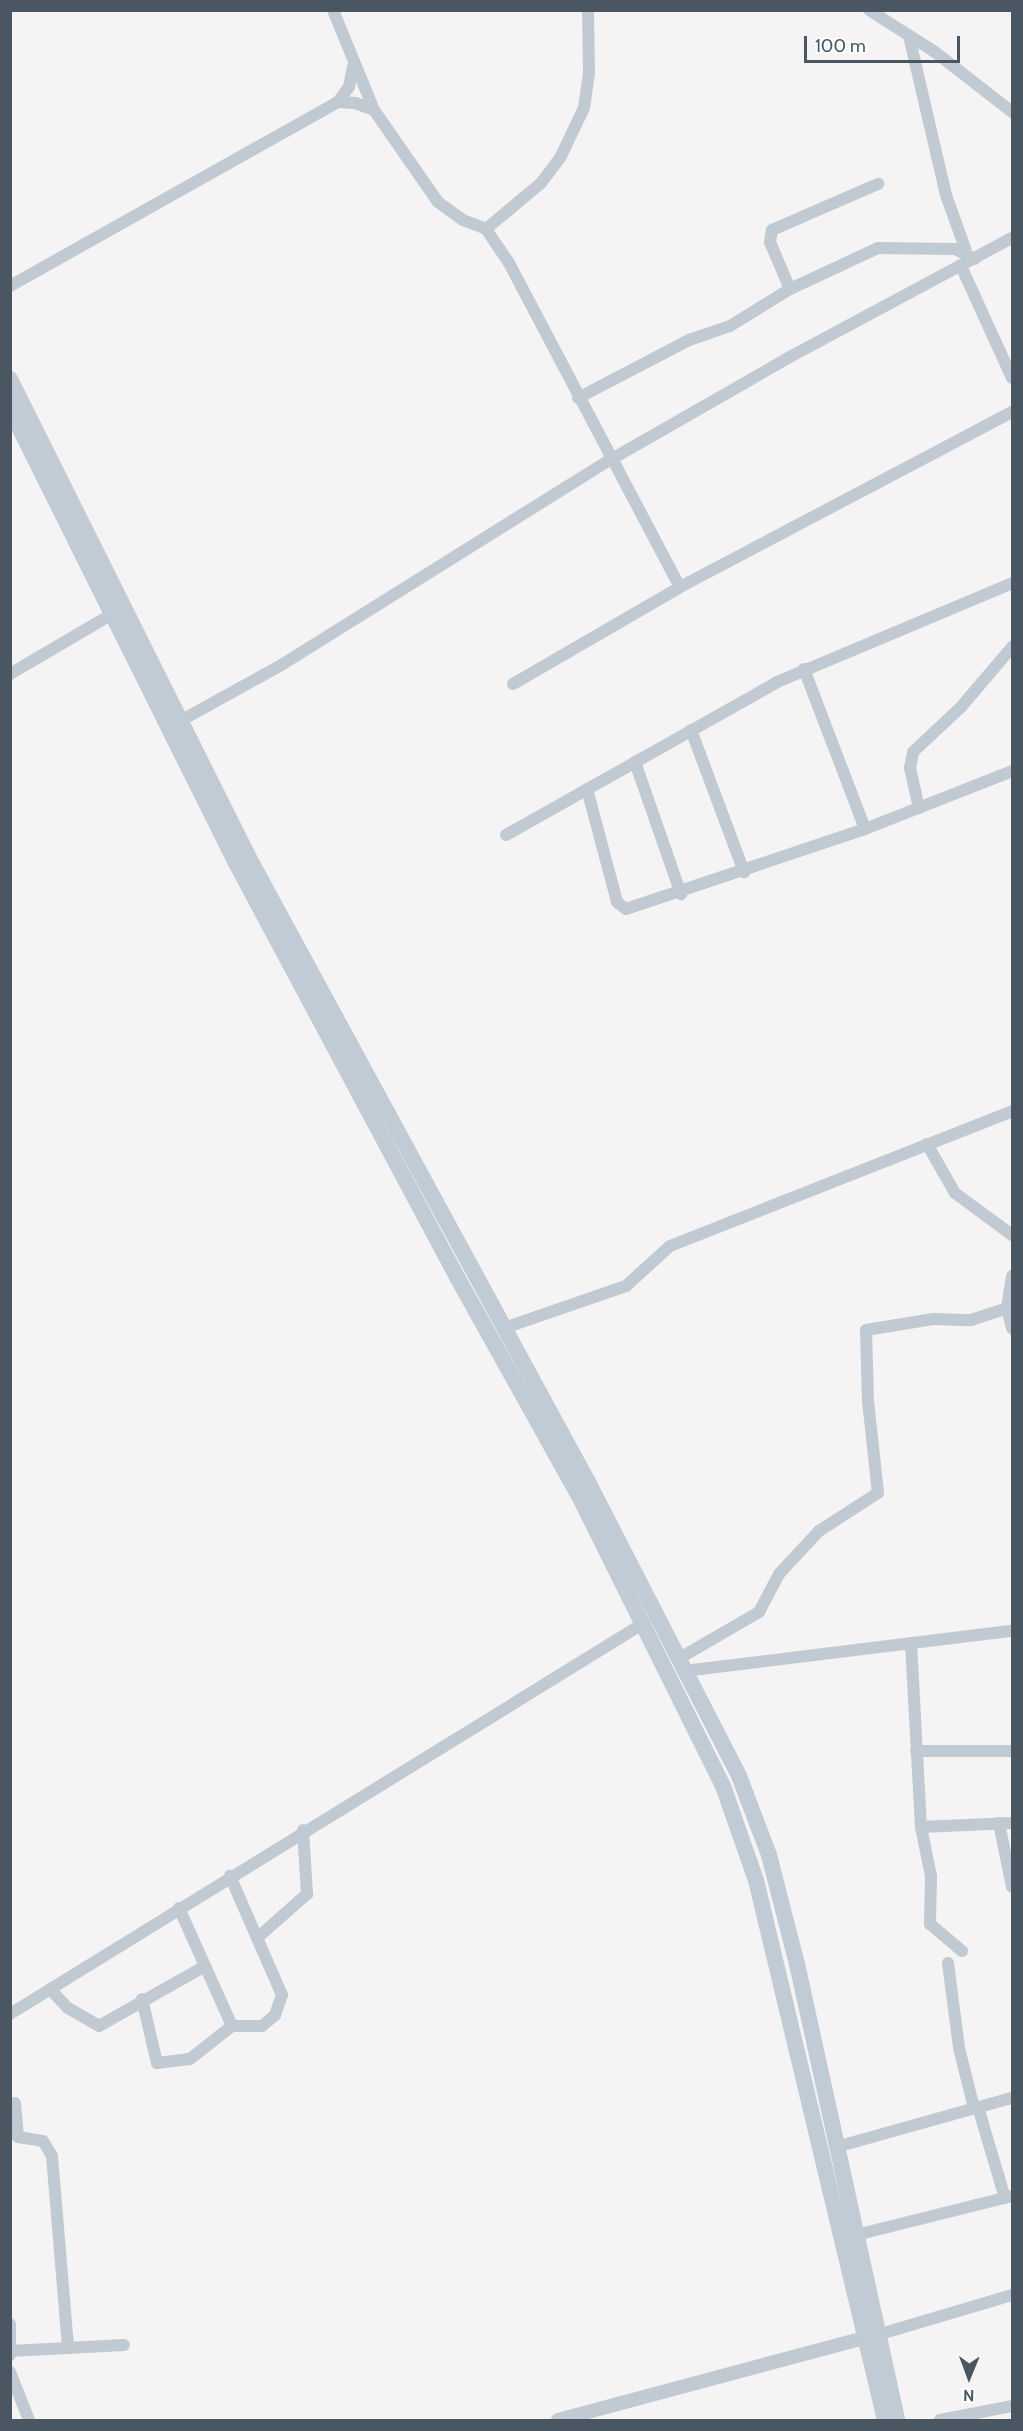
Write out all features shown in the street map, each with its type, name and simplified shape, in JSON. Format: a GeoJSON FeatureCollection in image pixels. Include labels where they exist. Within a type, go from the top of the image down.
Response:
{"type":"FeatureCollection","features":[{"type":"Feature","properties":{"kind":"main road"},"geometry":{"type":"LineString","coordinates":[[10,379],[176,724],[264,915],[644,1623],[727,1794],[752,1870],[870,2336],[897,2421]]}},
{"type":"Feature","properties":{"kind":"main road"},"geometry":{"type":"LineString","coordinates":[[10,409],[114,613],[504,1328],[723,1742],[759,1824],[797,1964],[856,2235],[885,2421]]}},
{"type":"Feature","properties":{"kind":"street"},"geometry":{"type":"LineString","coordinates":[[333,10],[353,64],[374,110],[438,202],[463,220],[486,229],[509,262],[610,460],[680,587]]}},
{"type":"Feature","properties":{"kind":"street"},"geometry":{"type":"LineString","coordinates":[[486,229],[541,183],[561,156],[584,108],[589,74],[588,10]]}},
{"type":"Feature","properties":{"kind":"street"},"geometry":{"type":"LineString","coordinates":[[869,10],[909,36],[1012,111]]}},
{"type":"Feature","properties":{"kind":"street"},"geometry":{"type":"LineString","coordinates":[[909,36],[946,195],[970,255]]}},
{"type":"Feature","properties":{"kind":"street"},"geometry":{"type":"LineString","coordinates":[[10,286],[338,102],[348,87],[353,64]]}},
{"type":"Feature","properties":{"kind":"street"},"geometry":{"type":"LineString","coordinates":[[338,102],[355,103],[374,110]]}},
{"type":"Feature","properties":{"kind":"street"},"geometry":{"type":"LineString","coordinates":[[790,290],[770,242],[772,230],[878,184]]}},
{"type":"Feature","properties":{"kind":"street"},"geometry":{"type":"LineString","coordinates":[[578,398],[689,340],[730,326],[790,290],[878,248],[970,255],[1012,238]]}},
{"type":"Feature","properties":{"kind":"street"},"geometry":{"type":"LineString","coordinates":[[176,724],[471,549],[610,460],[786,359],[961,266],[970,255]]}},
{"type":"Feature","properties":{"kind":"street"},"geometry":{"type":"LineString","coordinates":[[961,266],[1012,378]]}},
{"type":"Feature","properties":{"kind":"street"},"geometry":{"type":"LineString","coordinates":[[513,684],[680,587],[1012,412]]}},
{"type":"Feature","properties":{"kind":"street"},"geometry":{"type":"LineString","coordinates":[[506,835],[804,669],[909,629],[1012,583]]}},
{"type":"Feature","properties":{"kind":"street"},"geometry":{"type":"LineString","coordinates":[[10,674],[114,613]]}},
{"type":"Feature","properties":{"kind":"street"},"geometry":{"type":"LineString","coordinates":[[920,808],[910,768],[913,752],[965,702],[1012,647]]}},
{"type":"Feature","properties":{"kind":"street"},"geometry":{"type":"LineString","coordinates":[[804,669],[866,829]]}},
{"type":"Feature","properties":{"kind":"street"},"geometry":{"type":"LineString","coordinates":[[692,730],[744,873]]}},
{"type":"Feature","properties":{"kind":"street"},"geometry":{"type":"LineString","coordinates":[[635,762],[681,894]]}},
{"type":"Feature","properties":{"kind":"street"},"geometry":{"type":"LineString","coordinates":[[587,789],[622,908],[681,894],[744,873],[866,829],[1012,771]]}},
{"type":"Feature","properties":{"kind":"street"},"geometry":{"type":"LineString","coordinates":[[504,1328],[626,1286],[670,1246],[1012,1111]]}},
{"type":"Feature","properties":{"kind":"street"},"geometry":{"type":"LineString","coordinates":[[927,1144],[955,1193],[1012,1234]]}},
{"type":"Feature","properties":{"kind":"street"},"geometry":{"type":"LineString","coordinates":[[1012,1276],[1007,1308],[1012,1328]]}},
{"type":"Feature","properties":{"kind":"street"},"geometry":{"type":"LineString","coordinates":[[681,1665],[759,1612],[780,1574],[819,1531],[878,1493],[868,1401],[866,1330],[933,1319],[971,1320],[1007,1308]]}},
{"type":"Feature","properties":{"kind":"street"},"geometry":{"type":"LineString","coordinates":[[10,2014],[303,1830],[644,1623]]}},
{"type":"Feature","properties":{"kind":"street"},"geometry":{"type":"LineString","coordinates":[[681,1665],[1012,1631]]}},
{"type":"Feature","properties":{"kind":"street"},"geometry":{"type":"LineString","coordinates":[[911,1643],[921,1827],[930,1876],[930,1924],[962,1951]]}},
{"type":"Feature","properties":{"kind":"street"},"geometry":{"type":"LineString","coordinates":[[916,1751],[1012,1750]]}},
{"type":"Feature","properties":{"kind":"street"},"geometry":{"type":"LineString","coordinates":[[999,1823],[1012,1887]]}},
{"type":"Feature","properties":{"kind":"street"},"geometry":{"type":"LineString","coordinates":[[921,1827],[1012,1823]]}},
{"type":"Feature","properties":{"kind":"street"},"geometry":{"type":"LineString","coordinates":[[256,1938],[307,1894],[303,1830]]}},
{"type":"Feature","properties":{"kind":"street"},"geometry":{"type":"LineString","coordinates":[[142,1999],[157,2063],[190,2059],[232,2026],[262,2026],[281,2007],[282,1995],[230,1876]]}},
{"type":"Feature","properties":{"kind":"street"},"geometry":{"type":"LineString","coordinates":[[179,1908],[232,2026]]}},
{"type":"Feature","properties":{"kind":"street"},"geometry":{"type":"LineString","coordinates":[[856,2235],[1010,2199],[976,2107],[959,2048],[948,1963]]}},
{"type":"Feature","properties":{"kind":"street"},"geometry":{"type":"LineString","coordinates":[[50,1989],[68,2008],[99,2026],[142,1999],[205,1966]]}},
{"type":"Feature","properties":{"kind":"street"},"geometry":{"type":"LineString","coordinates":[[836,2147],[1012,2098]]}},
{"type":"Feature","properties":{"kind":"street"},"geometry":{"type":"LineString","coordinates":[[15,2103],[14,2140],[43,2141],[52,2156],[68,2348]]}},
{"type":"Feature","properties":{"kind":"street"},"geometry":{"type":"LineString","coordinates":[[558,2421],[1012,2295]]}},
{"type":"Feature","properties":{"kind":"street"},"geometry":{"type":"LineString","coordinates":[[10,2324],[11,2352],[124,2345]]}},
{"type":"Feature","properties":{"kind":"street"},"geometry":{"type":"LineString","coordinates":[[10,2372],[29,2421]]}},
{"type":"Feature","properties":{"kind":"street"},"geometry":{"type":"LineString","coordinates":[[940,2421],[1012,2406]]}}]}
